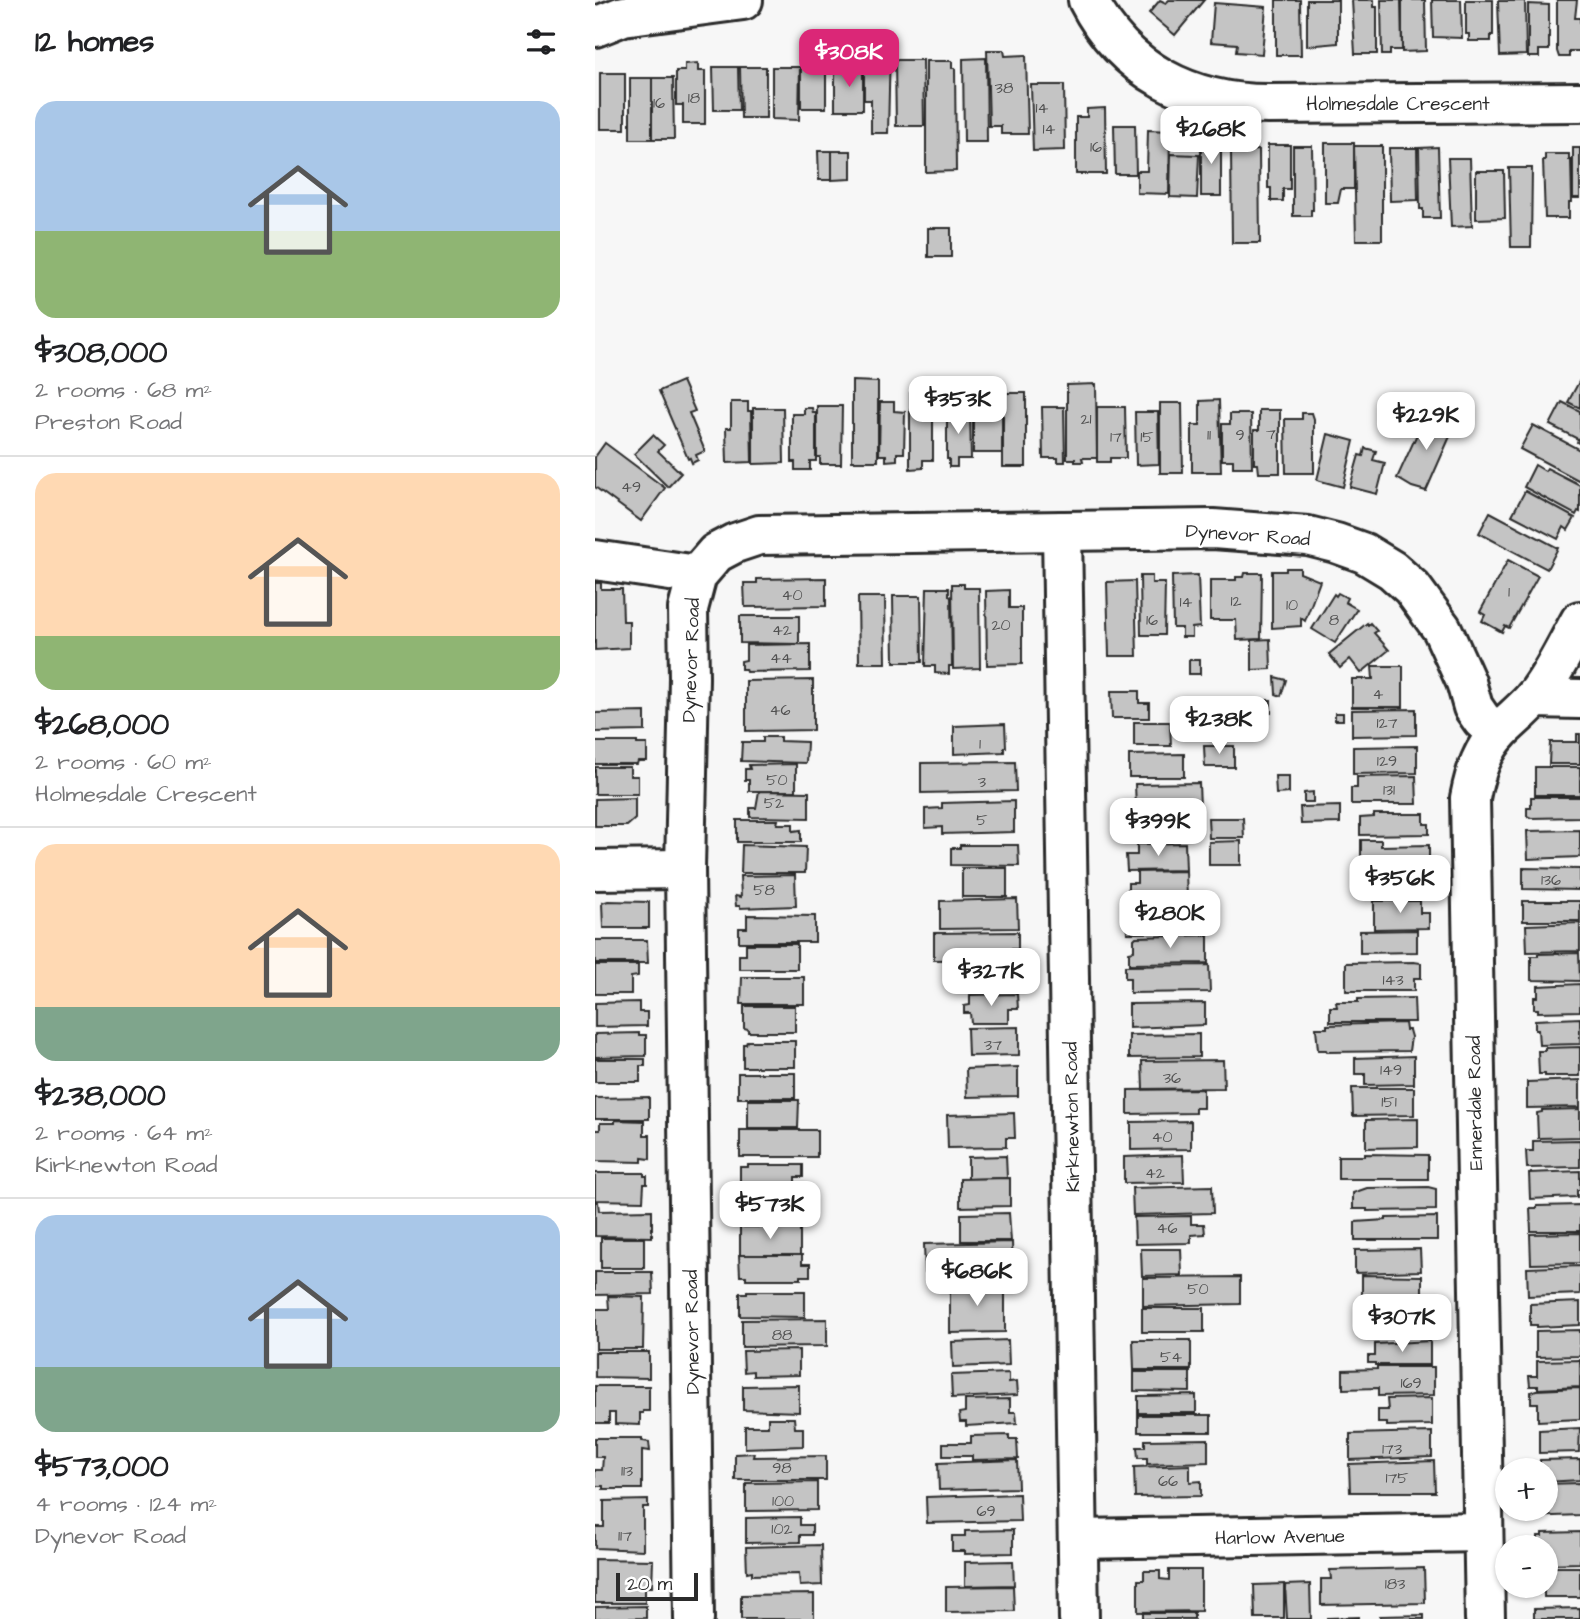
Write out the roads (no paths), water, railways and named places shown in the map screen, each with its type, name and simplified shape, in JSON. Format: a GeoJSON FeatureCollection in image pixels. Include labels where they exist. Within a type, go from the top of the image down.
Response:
{"type":"FeatureCollection","features":[{"type":"Feature","properties":{"kind":"street"},"geometry":{"type":"LineString","coordinates":[[595,27],[623,16],[743,0]]}},
{"type":"Feature","properties":{"kind":"street","name":"Holmesdale Crescent"},"geometry":{"type":"LineString","coordinates":[[1088,0],[1110,33],[1142,65],[1168,83],[1195,94],[1224,101],[1255,104],[1580,102]]}},
{"type":"Feature","properties":{"kind":"street","name":"Dynevor Road"},"geometry":{"type":"LineString","coordinates":[[694,1619],[685,869],[688,609],[697,575],[716,553],[759,534],[1213,529],[1308,536],[1364,553],[1392,570],[1412,588],[1442,629],[1466,682],[1473,707],[1482,720],[1498,733]]}},
{"type":"Feature","properties":{"kind":"street","name":"Kirknewton Road"},"geometry":{"type":"LineString","coordinates":[[1062,531],[1079,1619]]}},
{"type":"Feature","properties":{"kind":"street"},"geometry":{"type":"LineString","coordinates":[[595,560],[697,575]]}},
{"type":"Feature","properties":{"kind":"street","name":"Ennerdale Road"},"geometry":{"type":"LineString","coordinates":[[1485,1619],[1470,798],[1476,767],[1498,733],[1534,698],[1580,621]]}},
{"type":"Feature","properties":{"kind":"street"},"geometry":{"type":"LineString","coordinates":[[1534,698],[1580,699]]}},
{"type":"Feature","properties":{"kind":"street"},"geometry":{"type":"LineString","coordinates":[[595,870],[685,869]]}},
{"type":"Feature","properties":{"kind":"street","name":"Harlow Avenue"},"geometry":{"type":"LineString","coordinates":[[1078,1539],[1483,1532]]}}]}
